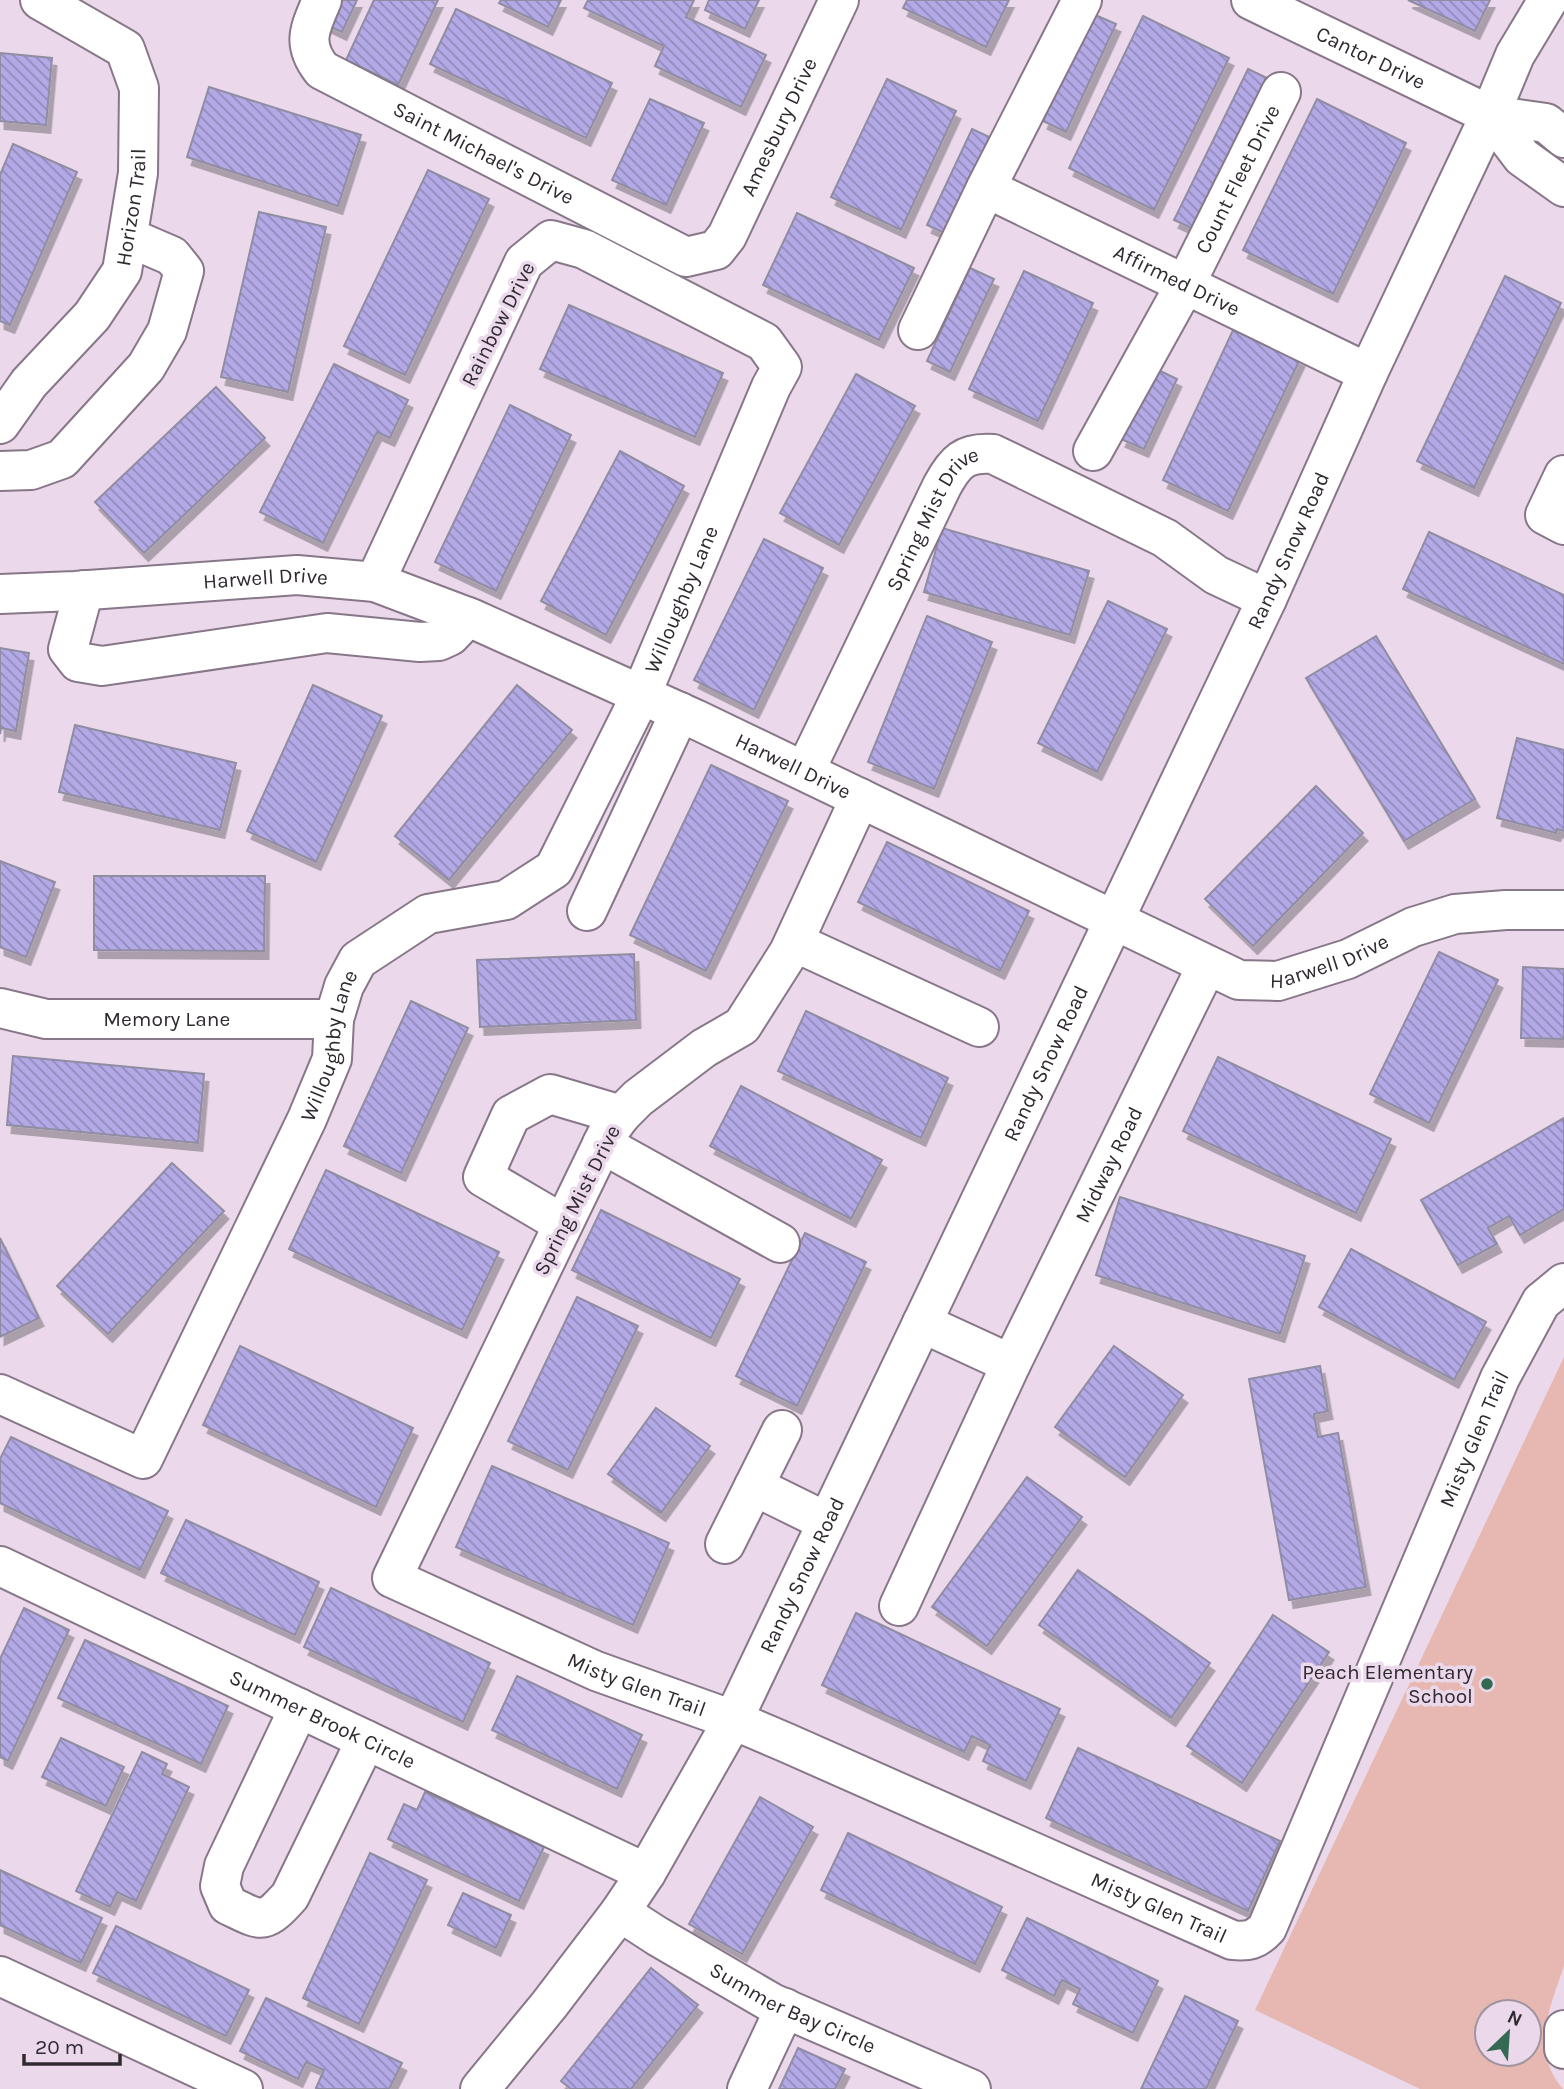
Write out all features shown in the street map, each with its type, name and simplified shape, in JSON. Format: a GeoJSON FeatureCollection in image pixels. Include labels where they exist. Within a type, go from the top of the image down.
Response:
{"type":"FeatureCollection","features":[{"type":"Feature","properties":{"kind":"street","name":"Horizon Trail"},"geometry":{"type":"LineString","coordinates":[[0,424],[30,383],[92,316],[122,271],[138,173],[139,88],[125,49],[40,0]]}},
{"type":"Feature","properties":{"kind":"street","name":"Saint Michael's Drive"},"geometry":{"type":"LineString","coordinates":[[321,0],[311,24],[308,42],[312,58],[322,70],[686,257],[716,250]]}},
{"type":"Feature","properties":{"kind":"street","name":"Amesbury Drive"},"geometry":{"type":"LineString","coordinates":[[716,250],[727,236],[839,0]]}},
{"type":"Feature","properties":{"kind":"street"},"geometry":{"type":"LineString","coordinates":[[918,330],[986,188],[1082,0]]}},
{"type":"Feature","properties":{"kind":"street","name":"Cantor Drive"},"geometry":{"type":"LineString","coordinates":[[1251,0],[1490,115]]}},
{"type":"Feature","properties":{"kind":"street","name":"Randy Snow Road"},"geometry":{"type":"LineString","coordinates":[[480,2089],[620,1912],[646,1873],[733,1720],[1267,599],[1368,373],[1490,115],[1515,55],[1548,0]]}},
{"type":"Feature","properties":{"kind":"street","name":"Count Fleet Drive"},"geometry":{"type":"LineString","coordinates":[[1093,451],[1185,285],[1281,92]]}},
{"type":"Feature","properties":{"kind":"street"},"geometry":{"type":"LineString","coordinates":[[1490,115],[1546,122],[1564,138]]}},
{"type":"Feature","properties":{"kind":"street"},"geometry":{"type":"LineString","coordinates":[[1490,115],[1522,157],[1564,187]]}},
{"type":"Feature","properties":{"kind":"street","name":"Affirmed Drive"},"geometry":{"type":"LineString","coordinates":[[986,188],[1368,373]]}},
{"type":"Feature","properties":{"kind":"street"},"geometry":{"type":"LineString","coordinates":[[0,471],[32,470],[62,459],[146,367],[167,331],[184,271],[172,256],[128,237]]}},
{"type":"Feature","properties":{"kind":"street","name":"Rainbow Drive"},"geometry":{"type":"LineString","coordinates":[[375,582],[524,262],[551,240],[584,249],[764,342],[782,367]]}},
{"type":"Feature","properties":{"kind":"street","name":"Willoughby Lane"},"geometry":{"type":"LineString","coordinates":[[0,1394],[143,1459],[307,1119],[332,1059],[334,1019],[344,985],[358,960],[428,914],[506,900],[554,869],[640,695],[771,387],[782,367]]}},
{"type":"Feature","properties":{"kind":"street","name":"Spring Mist Drive"},"geometry":{"type":"LineString","coordinates":[[805,771],[942,486],[962,458],[976,453],[993,454],[1165,538],[1216,575],[1267,599]]}},
{"type":"Feature","properties":{"kind":"street"},"geometry":{"type":"LineString","coordinates":[[1564,475],[1545,515],[1564,524]]}},
{"type":"Feature","properties":{"kind":"street","name":"Harwell Drive"},"geometry":{"type":"LineString","coordinates":[[0,594],[297,575],[375,582],[468,617],[680,712],[1239,980],[1278,981],[1349,959],[1413,927],[1455,914],[1506,910],[1564,910]]}},
{"type":"Feature","properties":{"kind":"street"},"geometry":{"type":"LineString","coordinates":[[84,590],[68,649],[78,662],[102,666],[327,633],[420,642],[439,641],[450,636],[468,617]]}},
{"type":"Feature","properties":{"kind":"street"},"geometry":{"type":"LineString","coordinates":[[587,911],[680,712]]}},
{"type":"Feature","properties":{"kind":"street","name":"Spring Mist Drive"},"geometry":{"type":"LineString","coordinates":[[392,1578],[611,1130],[638,1098],[704,1048],[742,1026],[768,988],[794,942],[860,798]]}},
{"type":"Feature","properties":{"kind":"street"},"geometry":{"type":"LineString","coordinates":[[794,942],[979,1027]]}},
{"type":"Feature","properties":{"kind":"street","name":"Midway Road"},"geometry":{"type":"LineString","coordinates":[[899,1606],[1011,1364],[1207,965]]}},
{"type":"Feature","properties":{"kind":"street","name":"Memory Lane"},"geometry":{"type":"LineString","coordinates":[[0,1008],[46,1018],[334,1019]]}},
{"type":"Feature","properties":{"kind":"street"},"geometry":{"type":"LineString","coordinates":[[563,1224],[483,1177],[510,1115],[550,1094],[611,1130],[780,1243]]}},
{"type":"Feature","properties":{"kind":"street","name":"Misty Glen Trail"},"geometry":{"type":"LineString","coordinates":[[392,1578],[596,1671],[733,1720],[1232,1940],[1248,1942],[1267,1928],[1500,1378],[1541,1302],[1564,1283]]}},
{"type":"Feature","properties":{"kind":"street"},"geometry":{"type":"LineString","coordinates":[[922,1323],[1011,1364]]}},
{"type":"Feature","properties":{"kind":"street"},"geometry":{"type":"LineString","coordinates":[[725,1544],[782,1430]]}},
{"type":"Feature","properties":{"kind":"street"},"geometry":{"type":"LineString","coordinates":[[754,1486],[827,1522]]}},
{"type":"Feature","properties":{"kind":"street","name":"Summer Brook Circle"},"geometry":{"type":"LineString","coordinates":[[0,1566],[646,1873]]}},
{"type":"Feature","properties":{"kind":"street"},"geometry":{"type":"LineString","coordinates":[[299,1708],[224,1866],[220,1886],[228,1905],[256,1919],[272,1917],[290,1896],[366,1740]]}},
{"type":"Feature","properties":{"kind":"street","name":"Summer Bay Circle"},"geometry":{"type":"LineString","coordinates":[[620,1912],[711,1969],[785,2008],[971,2089]]}},
{"type":"Feature","properties":{"kind":"street"},"geometry":{"type":"LineString","coordinates":[[0,1976],[243,2089]]}},
{"type":"Feature","properties":{"kind":"street"},"geometry":{"type":"LineString","coordinates":[[747,2089],[785,2008]]}},
{"type":"Feature","properties":{"kind":"street"},"geometry":{"type":"LineString","coordinates":[[1564,2030],[1564,2049]]}},
{"type":"Feature","properties":{"kind":"shaded area","name":"Peach Elementary School"},"geometry":{"type":"Polygon","coordinates":[[[1564,1357],[1564,1966],[1549,2013],[1545,2044],[1547,2060],[1563,2089],[1420,2089],[1255,2010],[1564,1357]]]}},
{"type":"Feature","properties":{"kind":"building"},"geometry":{"type":"Polygon","coordinates":[[[329,0],[357,0],[342,32],[319,21],[329,0]]]}},
{"type":"Feature","properties":{"kind":"building"},"geometry":{"type":"Polygon","coordinates":[[[374,0],[438,0],[398,85],[346,60],[374,0]]]}},
{"type":"Feature","properties":{"kind":"building"},"geometry":{"type":"Polygon","coordinates":[[[501,0],[561,0],[548,27],[499,3],[501,0]]]}},
{"type":"Feature","properties":{"kind":"building"},"geometry":{"type":"Polygon","coordinates":[[[588,0],[694,0],[686,17],[766,55],[741,107],[655,66],[664,46],[584,8],[588,0]]]}},
{"type":"Feature","properties":{"kind":"building"},"geometry":{"type":"Polygon","coordinates":[[[709,0],[759,0],[745,29],[705,10],[709,0]]]}},
{"type":"Feature","properties":{"kind":"building"},"geometry":{"type":"Polygon","coordinates":[[[907,0],[1009,0],[986,47],[903,8],[907,0]]]}},
{"type":"Feature","properties":{"kind":"building"},"geometry":{"type":"Polygon","coordinates":[[[1408,0],[1490,0],[1475,31],[1408,0]]]}},
{"type":"Feature","properties":{"kind":"building"},"geometry":{"type":"Polygon","coordinates":[[[456,9],[612,83],[586,138],[430,64],[456,9]]]}},
{"type":"Feature","properties":{"kind":"building"},"geometry":{"type":"Polygon","coordinates":[[[1093,14],[1116,24],[1066,132],[1043,121],[1093,14]]]}},
{"type":"Feature","properties":{"kind":"building"},"geometry":{"type":"Polygon","coordinates":[[[1143,16],[1229,58],[1154,210],[1069,168],[1143,16]]]}},
{"type":"Feature","properties":{"kind":"building"},"geometry":{"type":"Polygon","coordinates":[[[0,53],[52,58],[46,125],[0,121],[0,53]]]}},
{"type":"Feature","properties":{"kind":"building"},"geometry":{"type":"Polygon","coordinates":[[[1248,69],[1271,80],[1198,231],[1174,220],[1248,69]]]}},
{"type":"Feature","properties":{"kind":"building"},"geometry":{"type":"Polygon","coordinates":[[[887,79],[956,111],[901,230],[831,197],[887,79]]]}},
{"type":"Feature","properties":{"kind":"building"},"geometry":{"type":"Polygon","coordinates":[[[209,87],[361,135],[338,206],[187,157],[209,87]]]}},
{"type":"Feature","properties":{"kind":"building"},"geometry":{"type":"Polygon","coordinates":[[[650,99],[704,123],[666,205],[612,180],[650,99]]]}},
{"type":"Feature","properties":{"kind":"building"},"geometry":{"type":"Polygon","coordinates":[[[1317,99],[1406,143],[1333,294],[1243,250],[1317,99]]]}},
{"type":"Feature","properties":{"kind":"building"},"geometry":{"type":"Polygon","coordinates":[[[972,129],[998,141],[953,237],[927,225],[972,129]]]}},
{"type":"Feature","properties":{"kind":"building"},"geometry":{"type":"Polygon","coordinates":[[[13,144],[77,172],[10,325],[0,321],[0,175],[13,144]]]}},
{"type":"Feature","properties":{"kind":"building"},"geometry":{"type":"Polygon","coordinates":[[[428,170],[489,199],[405,375],[344,346],[428,170]]]}},
{"type":"Feature","properties":{"kind":"building"},"geometry":{"type":"Polygon","coordinates":[[[259,212],[326,227],[288,392],[221,377],[259,212]]]}},
{"type":"Feature","properties":{"kind":"building"},"geometry":{"type":"Polygon","coordinates":[[[797,213],[914,268],[879,340],[763,285],[797,213]]]}},
{"type":"Feature","properties":{"kind":"building"},"geometry":{"type":"Polygon","coordinates":[[[970,268],[994,279],[950,372],[927,361],[970,268]]]}},
{"type":"Feature","properties":{"kind":"building"},"geometry":{"type":"Polygon","coordinates":[[[1024,271],[1093,303],[1038,421],[969,389],[1024,271]]]}},
{"type":"Feature","properties":{"kind":"building"},"geometry":{"type":"Polygon","coordinates":[[[1505,276],[1561,303],[1474,488],[1417,461],[1505,276]]]}},
{"type":"Feature","properties":{"kind":"building"},"geometry":{"type":"Polygon","coordinates":[[[569,305],[723,373],[695,437],[540,369],[569,305]]]}},
{"type":"Feature","properties":{"kind":"building"},"geometry":{"type":"Polygon","coordinates":[[[1234,328],[1300,359],[1228,511],[1163,480],[1234,328]]]}},
{"type":"Feature","properties":{"kind":"building"},"geometry":{"type":"Polygon","coordinates":[[[334,364],[408,400],[390,438],[377,432],[323,543],[260,512],[334,364]]]}},
{"type":"Feature","properties":{"kind":"building"},"geometry":{"type":"Polygon","coordinates":[[[1154,368],[1177,379],[1144,449],[1121,439],[1154,368]]]}},
{"type":"Feature","properties":{"kind":"building"},"geometry":{"type":"Polygon","coordinates":[[[856,374],[915,406],[839,545],[780,513],[856,374]]]}},
{"type":"Feature","properties":{"kind":"building"},"geometry":{"type":"Polygon","coordinates":[[[216,387],[265,438],[144,553],[95,502],[216,387]]]}},
{"type":"Feature","properties":{"kind":"building"},"geometry":{"type":"Polygon","coordinates":[[[510,405],[571,435],[496,591],[435,562],[510,405]]]}},
{"type":"Feature","properties":{"kind":"building"},"geometry":{"type":"Polygon","coordinates":[[[620,451],[684,486],[606,635],[541,601],[620,451]]]}},
{"type":"Feature","properties":{"kind":"building"},"geometry":{"type":"Polygon","coordinates":[[[942,528],[1089,571],[1070,635],[924,592],[942,528]]]}},
{"type":"Feature","properties":{"kind":"building"},"geometry":{"type":"Polygon","coordinates":[[[1429,532],[1564,595],[1564,664],[1403,589],[1429,532]]]}},
{"type":"Feature","properties":{"kind":"building"},"geometry":{"type":"Polygon","coordinates":[[[764,539],[823,568],[754,710],[694,680],[764,539]]]}},
{"type":"Feature","properties":{"kind":"building"},"geometry":{"type":"Polygon","coordinates":[[[1108,601],[1167,629],[1097,772],[1038,743],[1108,601]]]}},
{"type":"Feature","properties":{"kind":"building"},"geometry":{"type":"Polygon","coordinates":[[[927,616],[992,642],[934,789],[868,762],[927,616]]]}},
{"type":"Feature","properties":{"kind":"building"},"geometry":{"type":"Polygon","coordinates":[[[1376,636],[1475,799],[1404,841],[1306,678],[1376,636]]]}},
{"type":"Feature","properties":{"kind":"building"},"geometry":{"type":"Polygon","coordinates":[[[0,648],[29,653],[16,731],[1,728],[0,734],[0,648]]]}},
{"type":"Feature","properties":{"kind":"building"},"geometry":{"type":"Polygon","coordinates":[[[313,685],[382,716],[316,862],[247,831],[313,685]]]}},
{"type":"Feature","properties":{"kind":"building"},"geometry":{"type":"Polygon","coordinates":[[[517,685],[572,730],[449,880],[395,836],[517,685]]]}},
{"type":"Feature","properties":{"kind":"building"},"geometry":{"type":"Polygon","coordinates":[[[75,725],[236,763],[220,830],[59,792],[75,725]]]}},
{"type":"Feature","properties":{"kind":"building"},"geometry":{"type":"Polygon","coordinates":[[[1517,738],[1564,750],[1564,831],[1557,829],[1556,833],[1497,818],[1517,738]]]}},
{"type":"Feature","properties":{"kind":"building"},"geometry":{"type":"Polygon","coordinates":[[[711,765],[788,801],[706,971],[630,935],[711,765]]]}},
{"type":"Feature","properties":{"kind":"building"},"geometry":{"type":"Polygon","coordinates":[[[1316,786],[1363,833],[1253,946],[1205,899],[1316,786]]]}},
{"type":"Feature","properties":{"kind":"building"},"geometry":{"type":"Polygon","coordinates":[[[887,842],[1029,911],[1000,971],[858,902],[887,842]]]}},
{"type":"Feature","properties":{"kind":"building"},"geometry":{"type":"Polygon","coordinates":[[[0,861],[55,882],[26,957],[0,947],[0,861]]]}},
{"type":"Feature","properties":{"kind":"building"},"geometry":{"type":"Polygon","coordinates":[[[94,876],[265,876],[264,951],[94,950],[94,876]]]}},
{"type":"Feature","properties":{"kind":"building"},"geometry":{"type":"Polygon","coordinates":[[[1439,952],[1498,980],[1429,1123],[1370,1094],[1439,952]]]}},
{"type":"Feature","properties":{"kind":"building"},"geometry":{"type":"Polygon","coordinates":[[[634,954],[636,1020],[480,1027],[477,960],[634,954]]]}},
{"type":"Feature","properties":{"kind":"building"},"geometry":{"type":"Polygon","coordinates":[[[1523,967],[1564,969],[1564,1039],[1521,1038],[1523,967]]]}},
{"type":"Feature","properties":{"kind":"building"},"geometry":{"type":"Polygon","coordinates":[[[411,1001],[468,1028],[401,1173],[344,1146],[411,1001]]]}},
{"type":"Feature","properties":{"kind":"building"},"geometry":{"type":"Polygon","coordinates":[[[806,1011],[948,1078],[921,1138],[778,1071],[806,1011]]]}},
{"type":"Feature","properties":{"kind":"building"},"geometry":{"type":"Polygon","coordinates":[[[13,1056],[204,1074],[198,1143],[7,1125],[13,1056]]]}},
{"type":"Feature","properties":{"kind":"building"},"geometry":{"type":"Polygon","coordinates":[[[1218,1057],[1391,1139],[1356,1213],[1183,1131],[1218,1057]]]}},
{"type":"Feature","properties":{"kind":"building"},"geometry":{"type":"Polygon","coordinates":[[[741,1086],[882,1160],[851,1219],[710,1146],[741,1086]]]}},
{"type":"Feature","properties":{"kind":"building"},"geometry":{"type":"Polygon","coordinates":[[[1564,1118],[1564,1209],[1520,1235],[1509,1216],[1488,1228],[1497,1244],[1458,1265],[1421,1200],[1564,1118]]]}},
{"type":"Feature","properties":{"kind":"building"},"geometry":{"type":"Polygon","coordinates":[[[172,1163],[224,1211],[108,1334],[57,1286],[172,1163]]]}},
{"type":"Feature","properties":{"kind":"building"},"geometry":{"type":"Polygon","coordinates":[[[326,1170],[499,1252],[462,1330],[289,1249],[326,1170]]]}},
{"type":"Feature","properties":{"kind":"building"},"geometry":{"type":"Polygon","coordinates":[[[1120,1197],[1305,1256],[1280,1334],[1096,1275],[1120,1197]]]}},
{"type":"Feature","properties":{"kind":"building"},"geometry":{"type":"Polygon","coordinates":[[[601,1210],[740,1279],[711,1338],[572,1270],[601,1210]]]}},
{"type":"Feature","properties":{"kind":"building"},"geometry":{"type":"Polygon","coordinates":[[[805,1233],[866,1262],[797,1406],[736,1376],[805,1233]]]}},
{"type":"Feature","properties":{"kind":"building"},"geometry":{"type":"Polygon","coordinates":[[[0,1238],[39,1318],[0,1337],[0,1238]]]}},
{"type":"Feature","properties":{"kind":"building"},"geometry":{"type":"Polygon","coordinates":[[[1351,1249],[1486,1322],[1454,1380],[1319,1307],[1351,1249]]]}},
{"type":"Feature","properties":{"kind":"building"},"geometry":{"type":"Polygon","coordinates":[[[577,1297],[638,1326],[568,1470],[508,1441],[577,1297]]]}},
{"type":"Feature","properties":{"kind":"building"},"geometry":{"type":"Polygon","coordinates":[[[240,1346],[413,1428],[376,1507],[203,1425],[240,1346]]]}},
{"type":"Feature","properties":{"kind":"building"},"geometry":{"type":"Polygon","coordinates":[[[1114,1346],[1183,1395],[1125,1477],[1055,1427],[1114,1346]]]}},
{"type":"Feature","properties":{"kind":"building"},"geometry":{"type":"Polygon","coordinates":[[[1320,1366],[1328,1411],[1314,1414],[1318,1437],[1338,1433],[1366,1587],[1289,1600],[1249,1379],[1320,1366]]]}},
{"type":"Feature","properties":{"kind":"building"},"geometry":{"type":"Polygon","coordinates":[[[656,1408],[710,1446],[661,1513],[608,1474],[656,1408]]]}},
{"type":"Feature","properties":{"kind":"building"},"geometry":{"type":"Polygon","coordinates":[[[11,1437],[168,1511],[140,1570],[0,1503],[0,1459],[11,1437]]]}},
{"type":"Feature","properties":{"kind":"building"},"geometry":{"type":"Polygon","coordinates":[[[492,1466],[669,1543],[633,1625],[456,1547],[492,1466]]]}},
{"type":"Feature","properties":{"kind":"building"},"geometry":{"type":"Polygon","coordinates":[[[1027,1477],[1082,1517],[987,1646],[932,1607],[1027,1477]]]}},
{"type":"Feature","properties":{"kind":"building"},"geometry":{"type":"Polygon","coordinates":[[[186,1520],[319,1582],[295,1635],[161,1573],[186,1520]]]}},
{"type":"Feature","properties":{"kind":"building"},"geometry":{"type":"Polygon","coordinates":[[[1078,1570],[1210,1663],[1171,1718],[1039,1625],[1078,1570]]]}},
{"type":"Feature","properties":{"kind":"building"},"geometry":{"type":"Polygon","coordinates":[[[331,1588],[490,1663],[463,1722],[304,1647],[331,1588]]]}},
{"type":"Feature","properties":{"kind":"building"},"geometry":{"type":"Polygon","coordinates":[[[24,1608],[69,1630],[8,1761],[0,1757],[0,1659],[24,1608]]]}},
{"type":"Feature","properties":{"kind":"building"},"geometry":{"type":"Polygon","coordinates":[[[856,1613],[1060,1709],[1026,1781],[983,1761],[990,1745],[972,1736],[964,1752],[822,1685],[856,1613]]]}},
{"type":"Feature","properties":{"kind":"building"},"geometry":{"type":"Polygon","coordinates":[[[1273,1615],[1329,1652],[1242,1783],[1187,1746],[1273,1615]]]}},
{"type":"Feature","properties":{"kind":"building"},"geometry":{"type":"Polygon","coordinates":[[[85,1640],[228,1706],[201,1764],[58,1698],[85,1640]]]}},
{"type":"Feature","properties":{"kind":"building"},"geometry":{"type":"Polygon","coordinates":[[[517,1676],[642,1735],[617,1789],[492,1730],[517,1676]]]}},
{"type":"Feature","properties":{"kind":"building"},"geometry":{"type":"Polygon","coordinates":[[[61,1738],[124,1767],[106,1806],[42,1777],[61,1738]]]}},
{"type":"Feature","properties":{"kind":"building"},"geometry":{"type":"Polygon","coordinates":[[[1078,1748],[1280,1841],[1248,1911],[1046,1818],[1078,1748]]]}},
{"type":"Feature","properties":{"kind":"building"},"geometry":{"type":"Polygon","coordinates":[[[142,1752],[167,1764],[162,1774],[189,1787],[136,1901],[117,1892],[110,1907],[76,1891],[142,1752]]]}},
{"type":"Feature","properties":{"kind":"building"},"geometry":{"type":"Polygon","coordinates":[[[425,1792],[544,1847],[519,1901],[388,1839],[404,1804],[417,1810],[425,1792]]]}},
{"type":"Feature","properties":{"kind":"building"},"geometry":{"type":"Polygon","coordinates":[[[760,1797],[813,1827],[742,1954],[689,1924],[760,1797]]]}},
{"type":"Feature","properties":{"kind":"building"},"geometry":{"type":"Polygon","coordinates":[[[848,1833],[1002,1907],[975,1964],[821,1890],[848,1833]]]}},
{"type":"Feature","properties":{"kind":"building"},"geometry":{"type":"Polygon","coordinates":[[[370,1853],[427,1880],[359,2024],[303,1998],[370,1853]]]}},
{"type":"Feature","properties":{"kind":"building"},"geometry":{"type":"Polygon","coordinates":[[[0,1870],[102,1918],[81,1963],[0,1925],[0,1870]]]}},
{"type":"Feature","properties":{"kind":"building"},"geometry":{"type":"Polygon","coordinates":[[[463,1893],[511,1915],[496,1948],[448,1925],[463,1893]]]}},
{"type":"Feature","properties":{"kind":"building"},"geometry":{"type":"Polygon","coordinates":[[[1027,1918],[1158,1981],[1133,2033],[1073,2004],[1080,1989],[1062,1980],[1054,1996],[1002,1970],[1027,1918]]]}},
{"type":"Feature","properties":{"kind":"building"},"geometry":{"type":"Polygon","coordinates":[[[116,1926],[249,1990],[226,2036],[93,1973],[116,1926]]]}},
{"type":"Feature","properties":{"kind":"building"},"geometry":{"type":"Polygon","coordinates":[[[651,1968],[698,2005],[631,2089],[571,2089],[561,2081],[651,1968]]]}},
{"type":"Feature","properties":{"kind":"building"},"geometry":{"type":"Polygon","coordinates":[[[1185,1996],[1238,2021],[1206,2089],[1141,2089],[1185,1996]]]}},
{"type":"Feature","properties":{"kind":"building"},"geometry":{"type":"Polygon","coordinates":[[[266,1998],[402,2063],[389,2089],[319,2089],[316,2088],[324,2070],[306,2062],[298,2079],[240,2051],[266,1998]]]}},
{"type":"Feature","properties":{"kind":"building"},"geometry":{"type":"Polygon","coordinates":[[[798,2048],[845,2069],[835,2089],[779,2089],[798,2048]]]}},
{"type":"Feature","properties":{"kind":"place","name":"Peach Elementary School"},"geometry":{"type":"Point","coordinates":[1487,1684]}}]}
